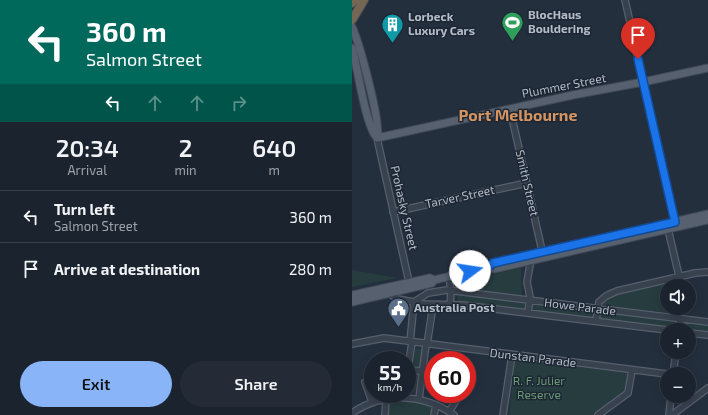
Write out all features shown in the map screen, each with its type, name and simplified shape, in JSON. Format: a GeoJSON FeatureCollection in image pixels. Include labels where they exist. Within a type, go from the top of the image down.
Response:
{"type":"FeatureCollection","features":[{"type":"Feature","properties":{"kind":"highway"},"geometry":{"type":"LineString","coordinates":[[352,3],[355,0]]}},
{"type":"Feature","properties":{"kind":"highway"},"geometry":{"type":"LineString","coordinates":[[352,20],[364,0]]}},
{"type":"Feature","properties":{"kind":"main road","name":"Prohasky Street"},"geometry":{"type":"LineString","coordinates":[[352,27],[359,45],[378,130],[377,138]]}},
{"type":"Feature","properties":{"kind":"main road","name":"Prohasky Street"},"geometry":{"type":"LineString","coordinates":[[352,49],[372,132],[377,138]]}},
{"type":"Feature","properties":{"kind":"main road","name":"Plummer Street"},"geometry":{"type":"LineString","coordinates":[[377,138],[579,94],[708,68]]}},
{"type":"Feature","properties":{"kind":"main road"},"geometry":{"type":"LineString","coordinates":[[543,255],[668,229],[675,225],[708,214]]}},
{"type":"Feature","properties":{"kind":"main road"},"geometry":{"type":"LineString","coordinates":[[352,302],[390,294],[432,280],[675,225],[708,220]]}},
{"type":"Feature","properties":{"kind":"main road"},"geometry":{"type":"LineString","coordinates":[[352,295],[409,282],[449,278],[492,267]]}},
{"type":"Feature","properties":{"kind":"street"},"geometry":{"type":"LineString","coordinates":[[625,0],[675,225]]}},
{"type":"Feature","properties":{"kind":"street","name":"Smith Street"},"geometry":{"type":"LineString","coordinates":[[510,109],[543,255]]}},
{"type":"Feature","properties":{"kind":"street","name":"Prohasky Street"},"geometry":{"type":"LineString","coordinates":[[377,138],[409,282]]}},
{"type":"Feature","properties":{"kind":"street","name":"Tarver Street"},"geometry":{"type":"LineString","coordinates":[[393,212],[527,183]]}},
{"type":"Feature","properties":{"kind":"street"},"geometry":{"type":"LineString","coordinates":[[668,229],[679,276]]}},
{"type":"Feature","properties":{"kind":"street"},"geometry":{"type":"LineString","coordinates":[[528,313],[530,300],[526,282],[530,265]]}},
{"type":"Feature","properties":{"kind":"street"},"geometry":{"type":"LineString","coordinates":[[596,321],[597,309],[600,301],[614,292],[697,272],[708,272]]}},
{"type":"Feature","properties":{"kind":"street"},"geometry":{"type":"LineString","coordinates":[[449,278],[451,291],[450,306]]}},
{"type":"Feature","properties":{"kind":"street","name":"Howe Parade"},"geometry":{"type":"LineString","coordinates":[[414,302],[433,292],[451,291],[708,322]]}},
{"type":"Feature","properties":{"kind":"street","name":"Howe Parade"},"geometry":{"type":"LineString","coordinates":[[390,294],[396,298],[433,305],[462,305],[660,329]]}},
{"type":"Feature","properties":{"kind":"street"},"geometry":{"type":"LineString","coordinates":[[410,351],[414,302]]}},
{"type":"Feature","properties":{"kind":"street"},"geometry":{"type":"LineString","coordinates":[[419,399],[433,305]]}},
{"type":"Feature","properties":{"kind":"street"},"geometry":{"type":"LineString","coordinates":[[680,319],[680,323]]}},
{"type":"Feature","properties":{"kind":"street"},"geometry":{"type":"LineString","coordinates":[[696,334],[708,335]]}},
{"type":"Feature","properties":{"kind":"street","name":"Dunstan Parade"},"geometry":{"type":"LineString","coordinates":[[352,344],[379,338],[660,373]]}},
{"type":"Feature","properties":{"kind":"street"},"geometry":{"type":"LineString","coordinates":[[503,415],[512,355]]}},
{"type":"Feature","properties":{"kind":"street"},"geometry":{"type":"LineString","coordinates":[[598,415],[628,393],[632,370]]}},
{"type":"Feature","properties":{"kind":"street"},"geometry":{"type":"LineString","coordinates":[[416,371],[422,371]]}},
{"type":"Feature","properties":{"kind":"street"},"geometry":{"type":"LineString","coordinates":[[672,415],[708,388]]}},
{"type":"Feature","properties":{"kind":"street"},"geometry":{"type":"LineString","coordinates":[[416,398],[436,405],[451,413],[456,403]]}},
{"type":"Feature","properties":{"kind":"street"},"geometry":{"type":"LineString","coordinates":[[352,413],[370,403]]}},
{"type":"Feature","properties":{"kind":"street"},"geometry":{"type":"LineString","coordinates":[[385,415],[386,403]]}},
{"type":"Feature","properties":{"kind":"street"},"geometry":{"type":"LineString","coordinates":[[669,415],[670,403]]}},
{"type":"Feature","properties":{"kind":"street"},"geometry":{"type":"LineString","coordinates":[[434,415],[436,405]]}},
{"type":"Feature","properties":{"kind":"green space"},"geometry":{"type":"Polygon","coordinates":[[[521,268],[522,296],[457,288],[456,283],[521,268]]]}},
{"type":"Feature","properties":{"kind":"green space"},"geometry":{"type":"Polygon","coordinates":[[[352,270],[397,278],[352,287],[352,270]]]}},
{"type":"Feature","properties":{"kind":"green space"},"geometry":{"type":"Polygon","coordinates":[[[660,283],[660,312],[603,306],[601,304],[615,293],[660,283]]]}},
{"type":"Feature","properties":{"kind":"green space"},"geometry":{"type":"Polygon","coordinates":[[[458,292],[527,302],[526,310],[457,302],[458,292]]]}},
{"type":"Feature","properties":{"kind":"green space"},"geometry":{"type":"Polygon","coordinates":[[[533,304],[594,310],[593,318],[532,312],[533,304]]]}},
{"type":"Feature","properties":{"kind":"green space"},"geometry":{"type":"Polygon","coordinates":[[[600,311],[676,320],[676,323],[660,323],[660,326],[600,320],[600,311]]]}},
{"type":"Feature","properties":{"kind":"green space"},"geometry":{"type":"Polygon","coordinates":[[[684,321],[708,324],[708,334],[696,332],[696,323],[684,323],[684,321]]]}},
{"type":"Feature","properties":{"kind":"green space"},"geometry":{"type":"Polygon","coordinates":[[[413,348],[424,349],[422,369],[416,368],[416,351],[413,351],[413,348]]]}},
{"type":"Feature","properties":{"kind":"green space","name":"R. F. Julier Reserve"},"geometry":{"type":"Polygon","coordinates":[[[515,359],[631,373],[629,388],[592,415],[509,415],[515,359]]]}},
{"type":"Feature","properties":{"kind":"green space"},"geometry":{"type":"Polygon","coordinates":[[[416,372],[420,372],[418,393],[416,393],[416,372]]]}},
{"type":"Feature","properties":{"kind":"green space"},"geometry":{"type":"Polygon","coordinates":[[[416,401],[431,405],[433,408],[432,415],[387,415],[390,403],[416,403],[416,401]]]}},
{"type":"Feature","properties":{"kind":"place","name":"BlocHaus Bouldering"},"geometry":{"type":"Point","coordinates":[512,42]}},
{"type":"Feature","properties":{"kind":"place","name":"Lorbeck Luxury Cars"},"geometry":{"type":"Point","coordinates":[393,44]}},
{"type":"Feature","properties":{"kind":"place","name":"Australia Post"},"geometry":{"type":"Point","coordinates":[398,328]}},
{"type":"Feature","properties":{"kind":"district","name":"Port Melbourne"},"geometry":{"type":"Point","coordinates":[518,115]}},
{"type":"Feature","properties":{"kind":"route"},"geometry":{"type":"LineString","coordinates":[[470,271],[488,267],[493,263],[675,222],[638,59]]}}]}
